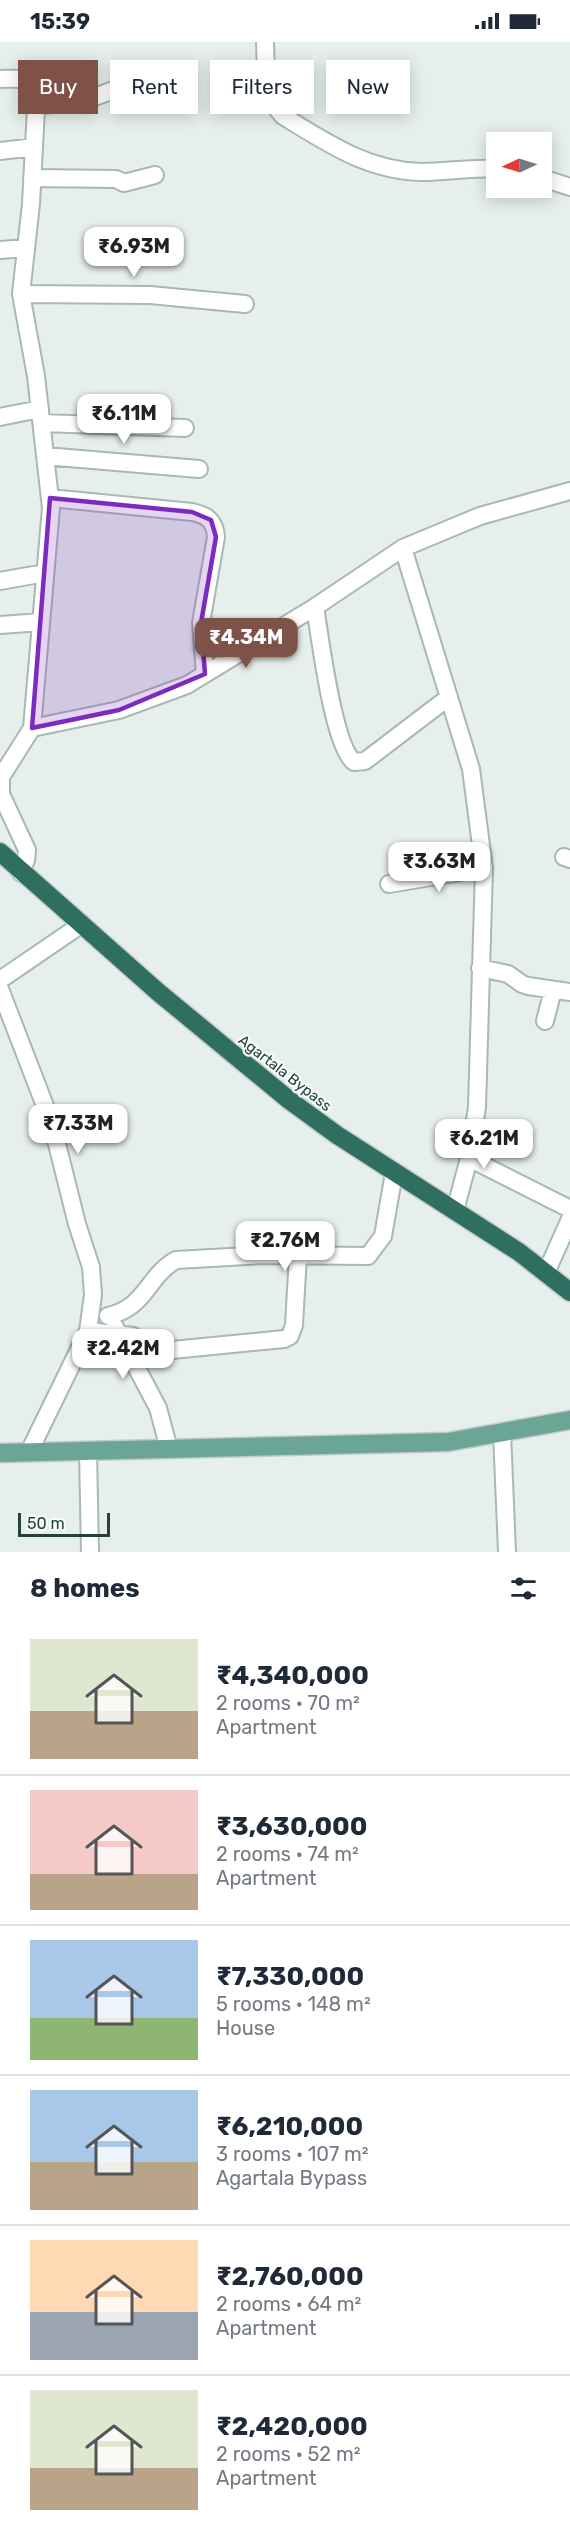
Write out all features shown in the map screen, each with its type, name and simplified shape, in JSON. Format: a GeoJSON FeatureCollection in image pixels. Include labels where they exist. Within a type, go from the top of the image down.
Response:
{"type":"FeatureCollection","features":[{"type":"Feature","properties":{"kind":"highway","name":"Agartala Bypass"},"geometry":{"type":"LineString","coordinates":[[0,852],[21,873],[260,1077],[337,1136],[456,1211],[570,1292]]}},
{"type":"Feature","properties":{"kind":"main road"},"geometry":{"type":"LineString","coordinates":[[0,1453],[448,1442],[570,1420]]}},
{"type":"Feature","properties":{"kind":"street"},"geometry":{"type":"LineString","coordinates":[[265,42],[267,79],[275,108],[283,116],[349,156],[384,168],[412,171],[486,169]]}},
{"type":"Feature","properties":{"kind":"street"},"geometry":{"type":"LineString","coordinates":[[0,79],[18,79]]}},
{"type":"Feature","properties":{"kind":"street"},"geometry":{"type":"LineString","coordinates":[[21,873],[27,850],[1,794],[1,777],[32,728],[50,498],[41,416],[21,294],[36,114]]}},
{"type":"Feature","properties":{"kind":"street"},"geometry":{"type":"LineString","coordinates":[[0,151],[34,147]]}},
{"type":"Feature","properties":{"kind":"street"},"geometry":{"type":"LineString","coordinates":[[32,178],[116,179],[124,183],[155,175]]}},
{"type":"Feature","properties":{"kind":"street"},"geometry":{"type":"LineString","coordinates":[[552,181],[570,187]]}},
{"type":"Feature","properties":{"kind":"street"},"geometry":{"type":"LineString","coordinates":[[0,250],[26,248]]}},
{"type":"Feature","properties":{"kind":"street"},"geometry":{"type":"LineString","coordinates":[[21,294],[150,295],[245,304]]}},
{"type":"Feature","properties":{"kind":"street"},"geometry":{"type":"LineString","coordinates":[[0,417],[41,416],[185,428]]}},
{"type":"Feature","properties":{"kind":"street"},"geometry":{"type":"LineString","coordinates":[[45,456],[199,469]]}},
{"type":"Feature","properties":{"kind":"street"},"geometry":{"type":"LineString","coordinates":[[32,728],[120,710],[187,685],[315,607],[403,548],[480,516],[570,491]]}},
{"type":"Feature","properties":{"kind":"street"},"geometry":{"type":"LineString","coordinates":[[50,498],[192,512],[204,515],[211,520],[215,527],[216,537],[201,623],[205,674]]}},
{"type":"Feature","properties":{"kind":"street"},"geometry":{"type":"LineString","coordinates":[[403,548],[471,769],[484,868],[476,1114],[470,1158],[456,1211]]}},
{"type":"Feature","properties":{"kind":"street"},"geometry":{"type":"LineString","coordinates":[[0,581],[45,573]]}},
{"type":"Feature","properties":{"kind":"street"},"geometry":{"type":"LineString","coordinates":[[315,607],[330,697],[345,752],[354,762],[364,760],[449,697]]}},
{"type":"Feature","properties":{"kind":"street"},"geometry":{"type":"LineString","coordinates":[[0,625],[41,622]]}},
{"type":"Feature","properties":{"kind":"street"},"geometry":{"type":"LineString","coordinates":[[389,884],[484,868]]}},
{"type":"Feature","properties":{"kind":"street"},"geometry":{"type":"LineString","coordinates":[[0,980],[82,924]]}},
{"type":"Feature","properties":{"kind":"street"},"geometry":{"type":"LineString","coordinates":[[480,968],[508,974],[522,984],[570,992]]}},
{"type":"Feature","properties":{"kind":"street"},"geometry":{"type":"LineString","coordinates":[[0,988],[52,1124],[77,1224],[91,1267],[92,1302],[88,1331],[29,1452]]}},
{"type":"Feature","properties":{"kind":"street"},"geometry":{"type":"LineString","coordinates":[[545,1021],[553,990]]}},
{"type":"Feature","properties":{"kind":"street"},"geometry":{"type":"LineString","coordinates":[[470,1158],[570,1219],[546,1273]]}},
{"type":"Feature","properties":{"kind":"street"},"geometry":{"type":"LineString","coordinates":[[108,1316],[124,1312],[141,1298],[168,1264],[176,1260],[298,1255],[368,1256],[383,1236],[394,1173]]}},
{"type":"Feature","properties":{"kind":"street"},"geometry":{"type":"LineString","coordinates":[[88,1331],[133,1336],[151,1349],[162,1351],[284,1339],[290,1336],[294,1325],[298,1255]]}},
{"type":"Feature","properties":{"kind":"street"},"geometry":{"type":"LineString","coordinates":[[92,1302],[108,1316],[158,1408],[169,1449]]}},
{"type":"Feature","properties":{"kind":"street"},"geometry":{"type":"LineString","coordinates":[[502,1433],[507,1552]]}},
{"type":"Feature","properties":{"kind":"street"},"geometry":{"type":"LineString","coordinates":[[88,1450],[90,1552]]}},
{"type":"Feature","properties":{"kind":"highlighted area"},"geometry":{"type":"Polygon","coordinates":[[[50,498],[192,512],[211,520],[216,537],[201,623],[205,674],[119,710],[32,728],[50,498]]]}}]}
